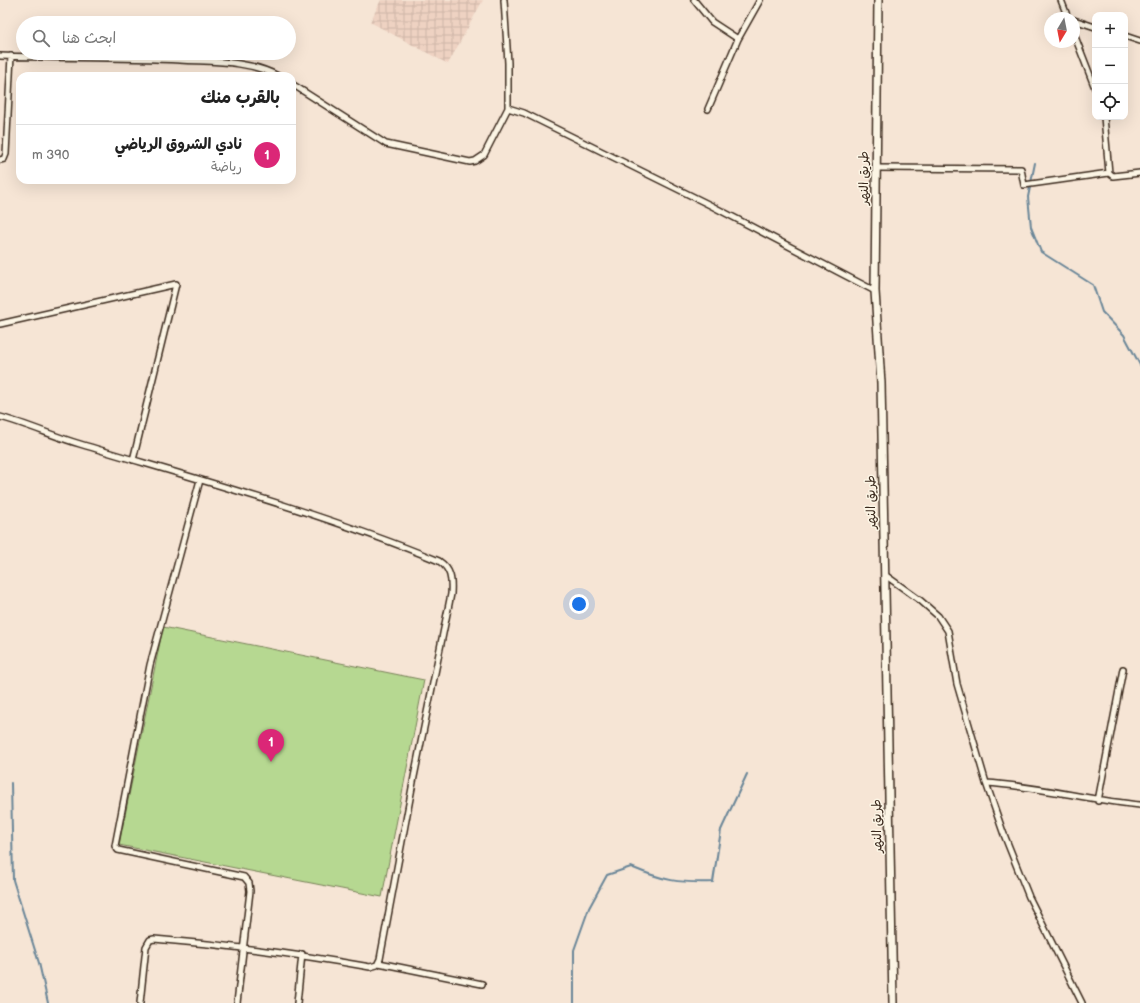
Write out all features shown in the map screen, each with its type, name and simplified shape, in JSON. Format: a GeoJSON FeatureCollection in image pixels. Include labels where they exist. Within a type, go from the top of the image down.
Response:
{"type":"FeatureCollection","features":[{"type":"Feature","properties":{"kind":"main road","name":"طريق النهر"},"geometry":{"type":"LineString","coordinates":[[878,0],[875,291],[881,383],[893,1003]]}},
{"type":"Feature","properties":{"kind":"street"},"geometry":{"type":"LineString","coordinates":[[296,87],[386,144],[470,162],[475,161],[484,155],[508,108],[508,63],[504,0]]}},
{"type":"Feature","properties":{"kind":"street"},"geometry":{"type":"LineString","coordinates":[[694,0],[712,22],[738,39]]}},
{"type":"Feature","properties":{"kind":"street"},"geometry":{"type":"LineString","coordinates":[[708,109],[738,39],[760,0]]}},
{"type":"Feature","properties":{"kind":"street"},"geometry":{"type":"LineString","coordinates":[[1061,0],[1066,12]]}},
{"type":"Feature","properties":{"kind":"street"},"geometry":{"type":"LineString","coordinates":[[1080,22],[1092,26]]}},
{"type":"Feature","properties":{"kind":"street"},"geometry":{"type":"LineString","coordinates":[[1128,37],[1140,41]]}},
{"type":"Feature","properties":{"kind":"street"},"geometry":{"type":"LineString","coordinates":[[1079,48],[1093,84]]}},
{"type":"Feature","properties":{"kind":"street"},"geometry":{"type":"LineString","coordinates":[[0,56],[16,56]]}},
{"type":"Feature","properties":{"kind":"street"},"geometry":{"type":"LineString","coordinates":[[0,160],[4,158],[6,154],[11,56]]}},
{"type":"Feature","properties":{"kind":"street"},"geometry":{"type":"LineString","coordinates":[[173,60],[236,63],[260,68],[269,72]]}},
{"type":"Feature","properties":{"kind":"street"},"geometry":{"type":"LineString","coordinates":[[508,108],[524,113],[710,205],[875,291]]}},
{"type":"Feature","properties":{"kind":"street"},"geometry":{"type":"LineString","coordinates":[[1104,120],[1109,173]]}},
{"type":"Feature","properties":{"kind":"street"},"geometry":{"type":"LineString","coordinates":[[876,168],[1021,169],[1024,185],[1109,173],[1113,176],[1140,173]]}},
{"type":"Feature","properties":{"kind":"street"},"geometry":{"type":"LineString","coordinates":[[0,324],[176,284],[134,460]]}},
{"type":"Feature","properties":{"kind":"street"},"geometry":{"type":"LineString","coordinates":[[0,417],[74,442],[200,480],[397,543],[445,565],[451,576],[451,594],[379,963]]}},
{"type":"Feature","properties":{"kind":"street"},"geometry":{"type":"LineString","coordinates":[[200,480],[150,665],[115,846],[118,850],[244,877],[249,883],[250,891],[236,1003]]}},
{"type":"Feature","properties":{"kind":"street"},"geometry":{"type":"LineString","coordinates":[[884,575],[921,601],[938,616],[948,631],[957,684],[986,784],[1003,832],[1029,896],[1082,1003]]}},
{"type":"Feature","properties":{"kind":"street"},"geometry":{"type":"LineString","coordinates":[[1098,801],[1123,669]]}},
{"type":"Feature","properties":{"kind":"street"},"geometry":{"type":"LineString","coordinates":[[986,784],[1006,785],[1098,801],[1140,805]]}},
{"type":"Feature","properties":{"kind":"street"},"geometry":{"type":"LineString","coordinates":[[140,1003],[146,947],[150,940],[243,947],[302,954],[370,967],[379,963],[482,984]]}},
{"type":"Feature","properties":{"kind":"street"},"geometry":{"type":"LineString","coordinates":[[297,1003],[302,954]]}},
{"type":"Feature","properties":{"kind":"shaded area"},"geometry":{"type":"Polygon","coordinates":[[[381,0],[483,0],[448,64],[370,22],[381,0]]]}},
{"type":"Feature","properties":{"kind":"green space"},"geometry":{"type":"Polygon","coordinates":[[[163,627],[424,680],[382,897],[119,845],[163,627]]]}},
{"type":"Feature","properties":{"kind":"waterway"},"geometry":{"type":"LineString","coordinates":[[1035,163],[1028,197],[1031,227],[1041,252],[1093,285],[1102,312],[1124,335],[1140,365]]}},
{"type":"Feature","properties":{"kind":"waterway"},"geometry":{"type":"LineString","coordinates":[[574,1003],[574,950],[589,908],[607,875],[631,867],[671,880],[713,882],[721,830],[747,774]]}},
{"type":"Feature","properties":{"kind":"waterway"},"geometry":{"type":"LineString","coordinates":[[11,783],[13,880],[39,963],[48,1003]]}},
{"type":"Feature","properties":{"kind":"place","name":"نادي الشروق الرياضي"},"geometry":{"type":"Point","coordinates":[271,762]}}]}
